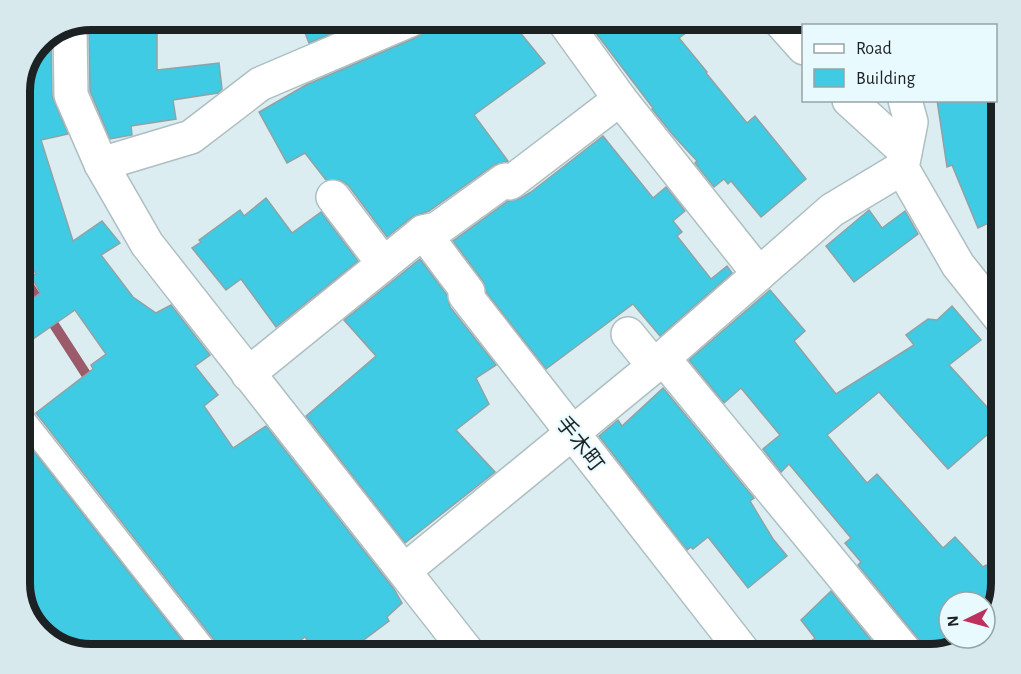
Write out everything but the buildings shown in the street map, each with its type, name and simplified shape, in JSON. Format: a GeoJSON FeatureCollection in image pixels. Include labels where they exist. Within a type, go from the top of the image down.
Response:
{"type":"FeatureCollection","features":[{"type":"Feature","properties":{"kind":"street"},"geometry":{"type":"LineString","coordinates":[[101,164],[191,137],[260,84],[387,30]]}},
{"type":"Feature","properties":{"kind":"street"},"geometry":{"type":"LineString","coordinates":[[570,30],[620,99],[759,274]]}},
{"type":"Feature","properties":{"kind":"street"},"geometry":{"type":"LineString","coordinates":[[788,30],[802,46]]}},
{"type":"Feature","properties":{"kind":"street"},"geometry":{"type":"LineString","coordinates":[[69,35],[71,95],[101,164],[147,244],[461,644]]}},
{"type":"Feature","properties":{"kind":"street"},"geometry":{"type":"LineString","coordinates":[[248,374],[423,232],[437,230],[506,180],[510,183],[620,99]]}},
{"type":"Feature","properties":{"kind":"street"},"geometry":{"type":"LineString","coordinates":[[851,102],[903,160],[958,265],[991,306]]}},
{"type":"Feature","properties":{"kind":"street"},"geometry":{"type":"LineString","coordinates":[[404,571],[659,362],[832,210],[903,160],[911,122],[906,102]]}},
{"type":"Feature","properties":{"kind":"street"},"geometry":{"type":"LineString","coordinates":[[333,197],[383,263]]}},
{"type":"Feature","properties":{"kind":"street","name":"手木町"},"geometry":{"type":"LineString","coordinates":[[423,232],[468,292],[465,295],[738,644]]}},
{"type":"Feature","properties":{"kind":"street"},"geometry":{"type":"LineString","coordinates":[[628,334],[659,362],[899,644]]}},
{"type":"Feature","properties":{"kind":"lane"},"geometry":{"type":"LineString","coordinates":[[30,427],[201,644]]}},
{"type":"Feature","properties":{"kind":"waterway"},"geometry":{"type":"LineString","coordinates":[[30,287],[93,385]]}},
{"type":"Feature","properties":{"kind":"waterway"},"geometry":{"type":"LineString","coordinates":[[289,633],[298,644]]}}]}
